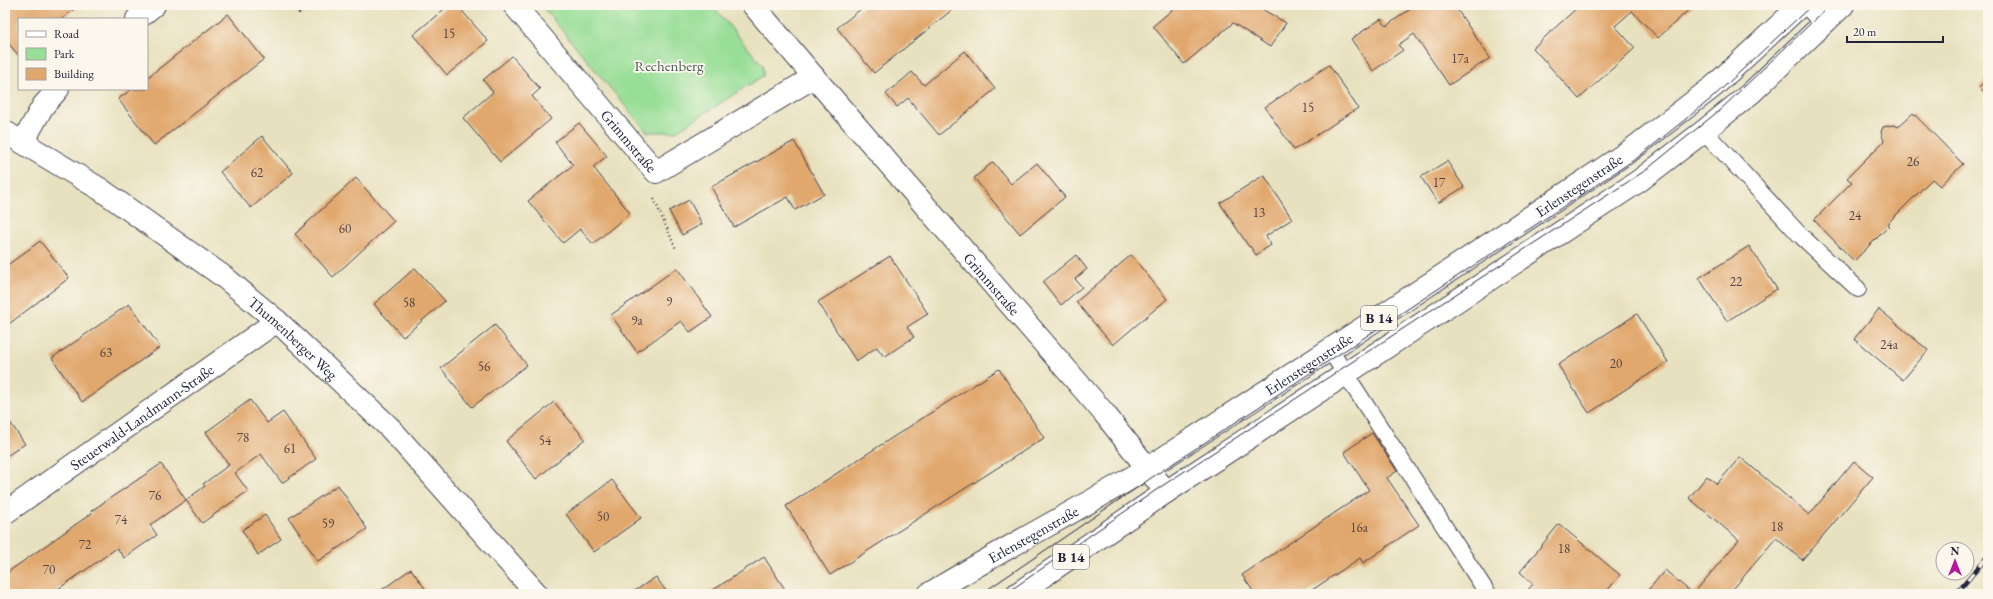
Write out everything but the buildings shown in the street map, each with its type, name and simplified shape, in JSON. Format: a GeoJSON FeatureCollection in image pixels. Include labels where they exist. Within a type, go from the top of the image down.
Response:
{"type":"FeatureCollection","features":[{"type":"Feature","properties":{"kind":"street"},"geometry":{"type":"LineString","coordinates":[[138,18],[154,5]]}},
{"type":"Feature","properties":{"kind":"street","name":"Grimmstraße"},"geometry":{"type":"LineString","coordinates":[[514,5],[656,172],[814,78]]}},
{"type":"Feature","properties":{"kind":"street","name":"Grimmstraße"},"geometry":{"type":"LineString","coordinates":[[753,5],[814,78],[1104,413],[1166,492]]}},
{"type":"Feature","properties":{"kind":"street","name":"Erlenstegenstraße"},"geometry":{"type":"LineString","coordinates":[[929,594],[970,568],[1077,510],[1148,468],[1592,177],[1653,135],[1714,86],[1801,5]]}},
{"type":"Feature","properties":{"kind":"street"},"geometry":{"type":"LineString","coordinates":[[1809,5],[1825,22]]}},
{"type":"Feature","properties":{"kind":"street","name":"Erlenstegenstraße"},"geometry":{"type":"LineString","coordinates":[[1017,594],[1166,492],[1639,181],[1704,131],[1750,93],[1843,5]]}},
{"type":"Feature","properties":{"kind":"street"},"geometry":{"type":"LineString","coordinates":[[14,137],[57,90]]}},
{"type":"Feature","properties":{"kind":"street","name":"Thumenberger Weg"},"geometry":{"type":"LineString","coordinates":[[14,137],[106,193],[224,277],[277,321],[391,429],[537,594]]}},
{"type":"Feature","properties":{"kind":"street","name":"Steuerwald-Landmann-Straße"},"geometry":{"type":"LineString","coordinates":[[5,513],[277,321]]}},
{"type":"Feature","properties":{"kind":"lane"},"geometry":{"type":"LineString","coordinates":[[1704,131],[1799,234],[1858,289]]}},
{"type":"Feature","properties":{"kind":"lane"},"geometry":{"type":"LineString","coordinates":[[1330,350],[1488,594]]}},
{"type":"Feature","properties":{"kind":"path"},"geometry":{"type":"LineString","coordinates":[[656,172],[651,192],[676,249]]}},
{"type":"Feature","properties":{"kind":"green space","name":"Rechenberg"},"geometry":{"type":"Polygon","coordinates":[[[541,5],[712,5],[763,66],[763,76],[675,132],[647,132],[541,5]]]}},
{"type":"Feature","properties":{"kind":"tram line"},"geometry":{"type":"LineString","coordinates":[[981,594],[1154,476],[1637,158],[1712,98],[1812,5]]}},
{"type":"Feature","properties":{"kind":"tram line"},"geometry":{"type":"LineString","coordinates":[[1005,594],[1162,486],[1646,170],[1721,109],[1830,5]]}},
{"type":"Feature","properties":{"kind":"railway"},"geometry":{"type":"LineString","coordinates":[[1956,594],[1988,556]]}},
{"type":"Feature","properties":{"kind":"railway"},"geometry":{"type":"LineString","coordinates":[[1982,594],[1988,587]]}}]}
